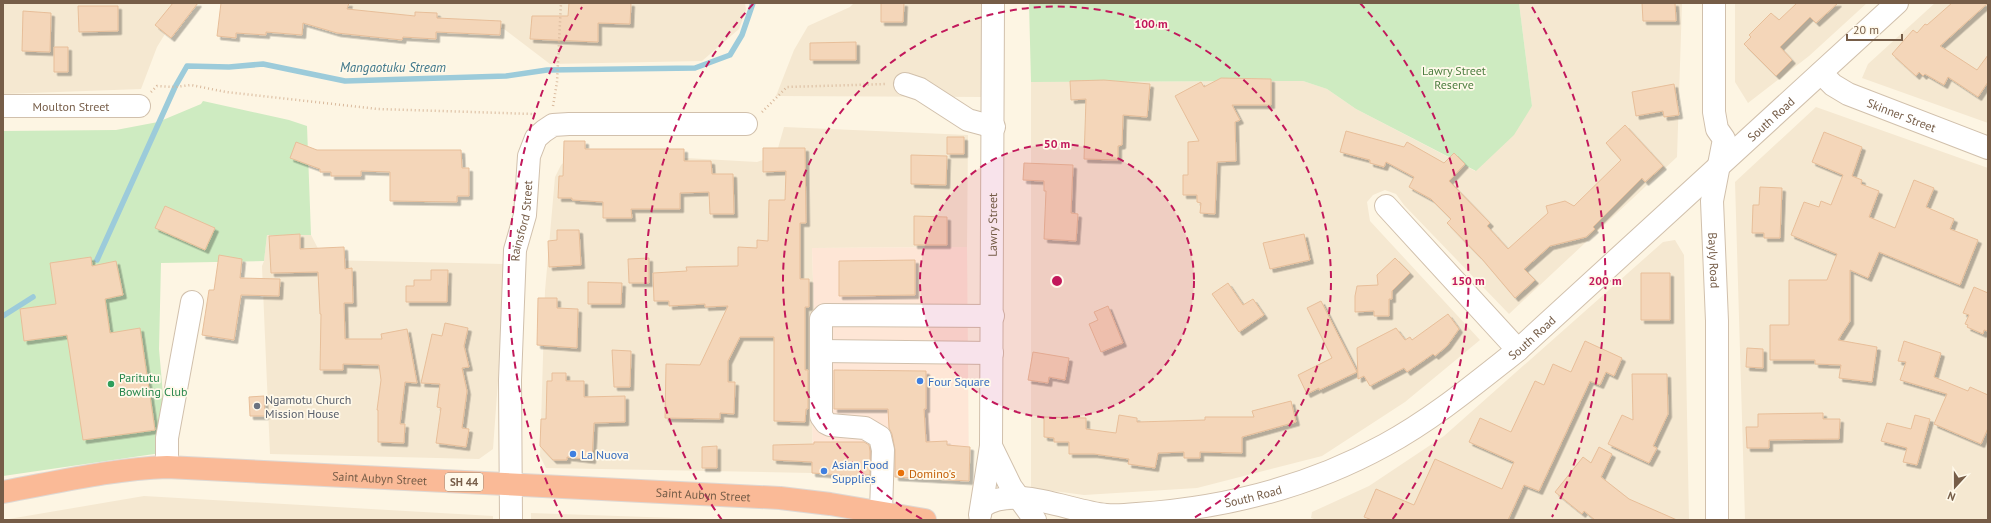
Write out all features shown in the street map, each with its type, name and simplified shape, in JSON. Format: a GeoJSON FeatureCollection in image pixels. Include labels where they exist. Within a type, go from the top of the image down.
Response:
{"type":"FeatureCollection","features":[{"type":"Feature","properties":{"kind":"highway","name":"Saint Aubyn Street"},"geometry":{"type":"LineString","coordinates":[[3,492],[109,472],[138,468],[167,467],[780,498],[830,504],[925,520]]}},
{"type":"Feature","properties":{"kind":"street","name":"Lawry Street"},"geometry":{"type":"LineString","coordinates":[[981,513],[991,446],[994,127],[993,3]]}},
{"type":"Feature","properties":{"kind":"street","name":"Bayly Road"},"geometry":{"type":"LineString","coordinates":[[1714,3],[1714,112],[1717,129],[1724,139],[1712,201],[1718,321],[1717,520]]}},
{"type":"Feature","properties":{"kind":"street","name":"South Road"},"geometry":{"type":"LineString","coordinates":[[981,513],[994,500],[1018,497],[1106,515],[1179,510],[1259,495],[1305,481],[1372,452],[1408,432],[1455,400],[1518,350],[1897,3]]}},
{"type":"Feature","properties":{"kind":"street","name":"Skinner Street"},"geometry":{"type":"LineString","coordinates":[[1821,73],[1833,85],[1848,94],[1988,148]]}},
{"type":"Feature","properties":{"kind":"street"},"geometry":{"type":"LineString","coordinates":[[905,84],[920,88],[968,120],[994,127]]}},
{"type":"Feature","properties":{"kind":"street","name":"Moulton Street"},"geometry":{"type":"LineString","coordinates":[[3,106],[139,106]]}},
{"type":"Feature","properties":{"kind":"street"},"geometry":{"type":"LineString","coordinates":[[552,120],[569,124],[746,124]]}},
{"type":"Feature","properties":{"kind":"street","name":"Rainsford Street"},"geometry":{"type":"LineString","coordinates":[[511,520],[510,380],[516,250],[525,215],[529,156],[536,138],[552,120]]}},
{"type":"Feature","properties":{"kind":"street"},"geometry":{"type":"LineString","coordinates":[[1386,206],[1518,350]]}},
{"type":"Feature","properties":{"kind":"street"},"geometry":{"type":"LineString","coordinates":[[167,467],[167,438],[192,302]]}},
{"type":"Feature","properties":{"kind":"street"},"geometry":{"type":"LineString","coordinates":[[881,512],[882,441],[880,437],[871,430],[834,427],[823,420],[820,321],[822,316],[993,316]]}},
{"type":"Feature","properties":{"kind":"street"},"geometry":{"type":"LineString","coordinates":[[821,351],[992,353]]}},
{"type":"Feature","properties":{"kind":"street","name":"Lawry Street"},"geometry":{"type":"LineString","coordinates":[[991,446],[1000,466],[1018,497],[1035,520]]}},
{"type":"Feature","properties":{"kind":"street","name":"South Road"},"geometry":{"type":"LineString","coordinates":[[1051,520],[1084,511]]}},
{"type":"Feature","properties":{"kind":"path"},"geometry":{"type":"LineString","coordinates":[[156,86],[175,87],[191,85],[226,92],[378,109],[552,120],[557,82],[557,57],[561,3]]}},
{"type":"Feature","properties":{"kind":"path"},"geometry":{"type":"LineString","coordinates":[[746,124],[758,117],[787,87],[905,84]]}},
{"type":"Feature","properties":{"kind":"shaded area"},"geometry":{"type":"Polygon","coordinates":[[[3,3],[184,3],[157,47],[141,89],[3,94],[3,3]]]}},
{"type":"Feature","properties":{"kind":"shaded area"},"geometry":{"type":"Polygon","coordinates":[[[281,3],[745,3],[746,10],[739,29],[702,61],[550,64],[504,29],[281,3]]]}},
{"type":"Feature","properties":{"kind":"shaded area"},"geometry":{"type":"Polygon","coordinates":[[[854,3],[984,3],[983,97],[776,96],[794,50],[808,26],[850,7],[854,3]]]}},
{"type":"Feature","properties":{"kind":"shaded area"},"geometry":{"type":"Polygon","coordinates":[[[1519,3],[1682,3],[1677,157],[1509,314],[1404,205],[1396,194],[1385,190],[1373,195],[1367,202],[1370,221],[1480,340],[1405,402],[1322,456],[1197,488],[1084,495],[1031,488],[1031,82],[1303,81],[1327,89],[1356,109],[1475,171],[1532,106],[1519,3]]]}},
{"type":"Feature","properties":{"kind":"shaded area"},"geometry":{"type":"Polygon","coordinates":[[[1735,3],[1867,3],[1809,56],[1748,103],[1735,82],[1735,3]]]}},
{"type":"Feature","properties":{"kind":"shaded area"},"geometry":{"type":"Polygon","coordinates":[[[1935,3],[1988,3],[1988,123],[1862,78],[1868,64],[1935,3]]]}},
{"type":"Feature","properties":{"kind":"shaded area"},"geometry":{"type":"Polygon","coordinates":[[[1816,107],[1988,168],[1988,520],[1745,520],[1735,182],[1816,107]]]}},
{"type":"Feature","properties":{"kind":"shaded area"},"geometry":{"type":"Polygon","coordinates":[[[784,127],[968,135],[967,247],[812,248],[814,313],[812,473],[546,468],[540,456],[545,291],[555,177],[561,165],[574,153],[579,152],[757,162],[776,155],[784,127]]]}},
{"type":"Feature","properties":{"kind":"shaded area"},"geometry":{"type":"Polygon","coordinates":[[[267,235],[311,235],[324,260],[504,264],[505,285],[493,449],[479,459],[270,454],[262,266],[267,235]]]}},
{"type":"Feature","properties":{"kind":"shaded area"},"geometry":{"type":"Polygon","coordinates":[[[1675,240],[1684,255],[1689,520],[1317,520],[1311,518],[1312,512],[1369,486],[1444,436],[1663,242],[1675,240]]]}},
{"type":"Feature","properties":{"kind":"shaded area"},"geometry":{"type":"Polygon","coordinates":[[[967,247],[969,481],[812,473],[814,313],[812,248],[967,247]]]}},
{"type":"Feature","properties":{"kind":"shaded area"},"geometry":{"type":"Polygon","coordinates":[[[144,496],[493,516],[493,520],[3,520],[144,496]]]}},
{"type":"Feature","properties":{"kind":"shaded area"},"geometry":{"type":"Polygon","coordinates":[[[531,513],[734,520],[531,520],[531,513]]]}},
{"type":"Feature","properties":{"kind":"green space","name":"Lawry Street Reserve"},"geometry":{"type":"Polygon","coordinates":[[[1029,3],[1519,3],[1532,106],[1514,135],[1476,171],[1356,109],[1327,89],[1303,81],[1031,82],[1029,3]]]}},
{"type":"Feature","properties":{"kind":"green space"},"geometry":{"type":"Polygon","coordinates":[[[203,101],[289,120],[307,126],[311,235],[267,235],[264,261],[161,263],[159,349],[168,452],[3,476],[3,131],[116,130],[158,122],[201,104],[203,101]]]}},
{"type":"Feature","properties":{"kind":"building"},"geometry":{"type":"Polygon","coordinates":[[[173,3],[198,3],[171,38],[155,25],[173,3]]]}},
{"type":"Feature","properties":{"kind":"building"},"geometry":{"type":"Polygon","coordinates":[[[221,3],[349,3],[347,9],[415,16],[415,12],[437,13],[437,18],[501,21],[500,35],[436,32],[436,39],[403,37],[402,40],[337,33],[303,23],[302,35],[266,32],[266,35],[236,33],[236,38],[217,36],[221,3]]]}},
{"type":"Feature","properties":{"kind":"building"},"geometry":{"type":"Polygon","coordinates":[[[569,3],[631,3],[630,24],[598,23],[598,42],[530,39],[532,16],[568,16],[569,3]]]}},
{"type":"Feature","properties":{"kind":"building"},"geometry":{"type":"Polygon","coordinates":[[[881,3],[904,3],[903,22],[881,22],[881,3]]]}},
{"type":"Feature","properties":{"kind":"building"},"geometry":{"type":"Polygon","coordinates":[[[1642,3],[1675,3],[1676,21],[1643,21],[1642,3]]]}},
{"type":"Feature","properties":{"kind":"building"},"geometry":{"type":"Polygon","coordinates":[[[1797,3],[1838,3],[1816,23],[1810,17],[1780,47],[1792,60],[1776,76],[1744,44],[1751,37],[1749,35],[1771,13],[1779,20],[1797,3]]]}},
{"type":"Feature","properties":{"kind":"building"},"geometry":{"type":"Polygon","coordinates":[[[1952,3],[1988,3],[1940,46],[1977,70],[1988,55],[1988,82],[1978,97],[1948,77],[1944,85],[1925,74],[1923,76],[1919,72],[1916,76],[1892,54],[1913,30],[1917,33],[1925,24],[1927,25],[1952,3]]]}},
{"type":"Feature","properties":{"kind":"building"},"geometry":{"type":"Polygon","coordinates":[[[78,6],[118,6],[118,31],[79,32],[78,6]]]}},
{"type":"Feature","properties":{"kind":"building"},"geometry":{"type":"Polygon","coordinates":[[[23,11],[51,13],[50,52],[22,51],[23,11]]]}},
{"type":"Feature","properties":{"kind":"building"},"geometry":{"type":"Polygon","coordinates":[[[856,42],[856,60],[810,60],[810,43],[856,42]]]}},
{"type":"Feature","properties":{"kind":"building"},"geometry":{"type":"Polygon","coordinates":[[[54,47],[68,47],[68,72],[54,72],[54,47]]]}},
{"type":"Feature","properties":{"kind":"building"},"geometry":{"type":"Polygon","coordinates":[[[1221,78],[1271,79],[1271,105],[1232,105],[1240,120],[1235,122],[1236,161],[1217,162],[1215,214],[1200,213],[1201,203],[1197,202],[1197,195],[1183,195],[1183,175],[1188,175],[1188,142],[1199,141],[1175,96],[1201,82],[1204,87],[1221,78]]]}},
{"type":"Feature","properties":{"kind":"building"},"geometry":{"type":"Polygon","coordinates":[[[1104,80],[1150,84],[1147,117],[1123,115],[1122,145],[1118,146],[1118,160],[1084,159],[1086,99],[1071,100],[1070,81],[1104,80]]]}},
{"type":"Feature","properties":{"kind":"building"},"geometry":{"type":"Polygon","coordinates":[[[1674,84],[1679,115],[1664,117],[1663,111],[1636,116],[1632,92],[1674,84]]]}},
{"type":"Feature","properties":{"kind":"building"},"geometry":{"type":"Polygon","coordinates":[[[1625,125],[1663,166],[1645,182],[1642,178],[1593,227],[1595,229],[1586,237],[1550,246],[1524,269],[1535,280],[1515,298],[1482,259],[1447,223],[1451,219],[1431,199],[1409,187],[1414,177],[1386,162],[1384,167],[1370,163],[1370,160],[1340,152],[1346,131],[1404,147],[1407,142],[1444,163],[1454,153],[1465,164],[1449,181],[1490,223],[1487,226],[1508,249],[1548,213],[1546,206],[1565,201],[1574,206],[1621,160],[1606,143],[1625,125]]]}},
{"type":"Feature","properties":{"kind":"building"},"geometry":{"type":"Polygon","coordinates":[[[1824,132],[1862,147],[1852,176],[1862,180],[1861,184],[1879,191],[1869,217],[1895,228],[1914,180],[1934,188],[1926,207],[1954,219],[1950,229],[1978,240],[1960,285],[1879,252],[1868,278],[1850,270],[1850,321],[1838,340],[1877,347],[1872,382],[1839,378],[1841,365],[1815,364],[1815,360],[1770,360],[1770,325],[1789,325],[1789,280],[1827,280],[1837,254],[1791,235],[1804,202],[1819,207],[1821,201],[1831,205],[1843,175],[1812,162],[1824,132]]]}},
{"type":"Feature","properties":{"kind":"building"},"geometry":{"type":"Polygon","coordinates":[[[947,137],[964,137],[964,154],[947,154],[947,137]]]}},
{"type":"Feature","properties":{"kind":"building"},"geometry":{"type":"Polygon","coordinates":[[[564,141],[585,141],[585,149],[684,149],[684,161],[711,161],[712,174],[733,174],[734,214],[710,214],[709,192],[680,193],[680,209],[631,209],[632,218],[603,218],[603,202],[572,200],[572,198],[558,198],[559,176],[563,176],[564,141]]]}},
{"type":"Feature","properties":{"kind":"building"},"geometry":{"type":"Polygon","coordinates":[[[296,142],[317,150],[461,150],[462,168],[469,168],[469,196],[457,196],[457,202],[390,201],[390,172],[361,171],[361,176],[331,176],[331,172],[320,172],[320,169],[290,158],[296,142]]]}},
{"type":"Feature","properties":{"kind":"building"},"geometry":{"type":"Polygon","coordinates":[[[763,148],[805,148],[806,223],[800,223],[800,279],[809,279],[809,307],[805,307],[805,370],[808,370],[808,409],[806,409],[805,422],[774,421],[774,337],[740,337],[728,361],[728,382],[735,382],[734,414],[720,413],[720,419],[665,418],[666,364],[700,365],[728,306],[705,307],[705,304],[669,306],[669,301],[654,301],[653,273],[687,271],[686,267],[738,266],[738,247],[757,248],[757,240],[768,241],[769,200],[785,200],[786,171],[763,172],[763,148]]]}},
{"type":"Feature","properties":{"kind":"building"},"geometry":{"type":"Polygon","coordinates":[[[911,155],[947,156],[946,185],[911,184],[911,155]]]}},
{"type":"Feature","properties":{"kind":"building"},"geometry":{"type":"Polygon","coordinates":[[[1024,163],[1073,165],[1071,213],[1078,214],[1076,241],[1044,239],[1046,191],[1044,191],[1044,181],[1023,180],[1024,163]]]}},
{"type":"Feature","properties":{"kind":"building"},"geometry":{"type":"Polygon","coordinates":[[[1760,187],[1782,188],[1780,238],[1764,238],[1764,233],[1752,233],[1753,205],[1759,205],[1760,187]]]}},
{"type":"Feature","properties":{"kind":"building"},"geometry":{"type":"Polygon","coordinates":[[[165,206],[215,228],[205,250],[155,228],[165,206]]]}},
{"type":"Feature","properties":{"kind":"building"},"geometry":{"type":"Polygon","coordinates":[[[914,216],[947,217],[947,245],[914,245],[914,216]]]}},
{"type":"Feature","properties":{"kind":"building"},"geometry":{"type":"Polygon","coordinates":[[[557,230],[579,230],[581,265],[549,267],[548,241],[557,240],[557,230]]]}},
{"type":"Feature","properties":{"kind":"building"},"geometry":{"type":"Polygon","coordinates":[[[300,234],[300,249],[344,247],[345,269],[352,268],[353,303],[344,303],[345,339],[382,339],[381,334],[407,329],[417,383],[405,382],[400,424],[405,424],[404,443],[378,442],[377,410],[381,380],[379,365],[343,364],[343,370],[320,370],[321,314],[318,272],[271,273],[269,236],[300,234]]]}},
{"type":"Feature","properties":{"kind":"building"},"geometry":{"type":"Polygon","coordinates":[[[1304,234],[1310,260],[1270,269],[1263,243],[1304,234]]]}},
{"type":"Feature","properties":{"kind":"building"},"geometry":{"type":"Polygon","coordinates":[[[219,255],[242,259],[240,278],[280,279],[279,296],[241,295],[234,340],[202,335],[209,290],[214,290],[219,255]]]}},
{"type":"Feature","properties":{"kind":"building"},"geometry":{"type":"Polygon","coordinates":[[[91,257],[92,266],[116,261],[123,295],[105,299],[110,333],[140,328],[155,430],[83,440],[67,335],[24,341],[20,309],[56,304],[50,263],[91,257]]]}},
{"type":"Feature","properties":{"kind":"building"},"geometry":{"type":"Polygon","coordinates":[[[649,258],[649,283],[629,283],[628,259],[649,258]]]}},
{"type":"Feature","properties":{"kind":"building"},"geometry":{"type":"Polygon","coordinates":[[[1395,258],[1410,273],[1392,291],[1392,299],[1389,299],[1389,316],[1374,316],[1374,311],[1355,312],[1355,296],[1357,286],[1378,285],[1377,275],[1395,258]]]}},
{"type":"Feature","properties":{"kind":"building"},"geometry":{"type":"Polygon","coordinates":[[[915,260],[915,295],[839,296],[839,261],[915,260]]]}},
{"type":"Feature","properties":{"kind":"building"},"geometry":{"type":"Polygon","coordinates":[[[431,270],[448,270],[447,302],[406,302],[406,286],[414,286],[414,280],[431,280],[431,270]]]}},
{"type":"Feature","properties":{"kind":"building"},"geometry":{"type":"Polygon","coordinates":[[[1641,273],[1670,273],[1670,320],[1641,320],[1641,273]]]}},
{"type":"Feature","properties":{"kind":"building"},"geometry":{"type":"Polygon","coordinates":[[[588,282],[622,283],[621,304],[588,304],[588,282]]]}},
{"type":"Feature","properties":{"kind":"building"},"geometry":{"type":"Polygon","coordinates":[[[1228,283],[1243,305],[1253,299],[1264,315],[1239,332],[1212,294],[1228,283]]]}},
{"type":"Feature","properties":{"kind":"building"},"geometry":{"type":"Polygon","coordinates":[[[1974,287],[1988,293],[1988,331],[1984,330],[1983,334],[1967,327],[1968,325],[1965,324],[1969,315],[1963,313],[1974,287]]]}},
{"type":"Feature","properties":{"kind":"building"},"geometry":{"type":"Polygon","coordinates":[[[538,298],[557,298],[557,308],[578,309],[577,348],[537,345],[538,298]]]}},
{"type":"Feature","properties":{"kind":"building"},"geometry":{"type":"Polygon","coordinates":[[[1321,301],[1357,372],[1307,394],[1298,375],[1332,358],[1307,308],[1321,301]]]}},
{"type":"Feature","properties":{"kind":"building"},"geometry":{"type":"Polygon","coordinates":[[[1108,306],[1123,343],[1101,352],[1089,324],[1098,320],[1094,312],[1108,306]]]}},
{"type":"Feature","properties":{"kind":"building"},"geometry":{"type":"Polygon","coordinates":[[[1448,314],[1459,329],[1447,346],[1435,356],[1433,354],[1407,372],[1404,368],[1370,386],[1364,376],[1358,379],[1357,348],[1396,328],[1405,340],[1410,337],[1412,340],[1448,314]]]}},
{"type":"Feature","properties":{"kind":"building"},"geometry":{"type":"Polygon","coordinates":[[[445,323],[468,328],[464,346],[469,367],[462,368],[467,391],[462,428],[469,429],[466,447],[436,443],[441,408],[437,407],[440,384],[421,383],[432,334],[442,336],[445,323]]]}},
{"type":"Feature","properties":{"kind":"building"},"geometry":{"type":"Polygon","coordinates":[[[1585,341],[1622,358],[1614,376],[1606,372],[1600,385],[1590,381],[1539,491],[1524,485],[1508,520],[1372,520],[1364,517],[1376,489],[1414,505],[1435,459],[1502,489],[1514,462],[1469,442],[1480,418],[1511,432],[1535,381],[1544,385],[1553,364],[1571,372],[1585,341]]]}},
{"type":"Feature","properties":{"kind":"building"},"geometry":{"type":"Polygon","coordinates":[[[1904,341],[1941,353],[1934,377],[1968,391],[1970,387],[1988,395],[1988,428],[1981,444],[1934,424],[1947,394],[1900,380],[1906,362],[1898,361],[1904,341]]]}},
{"type":"Feature","properties":{"kind":"building"},"geometry":{"type":"Polygon","coordinates":[[[1747,348],[1763,349],[1763,368],[1746,367],[1747,348]]]}},
{"type":"Feature","properties":{"kind":"building"},"geometry":{"type":"Polygon","coordinates":[[[612,350],[631,351],[630,387],[614,387],[612,350]]]}},
{"type":"Feature","properties":{"kind":"building"},"geometry":{"type":"Polygon","coordinates":[[[1033,352],[1069,358],[1065,380],[1049,377],[1048,383],[1028,380],[1033,352]]]}},
{"type":"Feature","properties":{"kind":"building"},"geometry":{"type":"Polygon","coordinates":[[[834,370],[926,371],[926,409],[924,409],[926,442],[947,441],[947,445],[970,447],[969,481],[895,477],[895,450],[892,434],[889,428],[888,409],[834,409],[834,370]]]}},
{"type":"Feature","properties":{"kind":"building"},"geometry":{"type":"Polygon","coordinates":[[[552,373],[566,373],[566,381],[584,381],[584,397],[625,396],[625,422],[594,423],[592,460],[567,457],[567,460],[553,460],[540,446],[541,419],[546,419],[547,381],[552,381],[552,373]]]}},
{"type":"Feature","properties":{"kind":"building"},"geometry":{"type":"Polygon","coordinates":[[[1632,374],[1667,374],[1668,414],[1653,446],[1657,448],[1649,463],[1608,444],[1622,415],[1633,420],[1632,374]]]}},
{"type":"Feature","properties":{"kind":"building","name":"Ngamotu Church Mission House"},"geometry":{"type":"Polygon","coordinates":[[[264,396],[265,416],[250,416],[249,397],[264,396]]]}},
{"type":"Feature","properties":{"kind":"building"},"geometry":{"type":"Polygon","coordinates":[[[1291,401],[1296,422],[1242,437],[1242,453],[1200,452],[1200,458],[1184,458],[1184,452],[1158,453],[1155,468],[1128,464],[1129,459],[1094,454],[1069,454],[1069,442],[1054,442],[1054,438],[1044,437],[1044,417],[1086,418],[1086,429],[1116,433],[1119,415],[1137,418],[1137,422],[1205,420],[1205,417],[1254,417],[1252,411],[1291,401]]]}},
{"type":"Feature","properties":{"kind":"building"},"geometry":{"type":"Polygon","coordinates":[[[1823,413],[1823,419],[1840,419],[1839,439],[1769,440],[1769,448],[1747,448],[1746,427],[1758,427],[1758,414],[1823,413]]]}},
{"type":"Feature","properties":{"kind":"building"},"geometry":{"type":"Polygon","coordinates":[[[1915,415],[1930,419],[1917,465],[1903,462],[1907,448],[1881,441],[1887,423],[1911,429],[1915,415]]]}},
{"type":"Feature","properties":{"kind":"building"},"geometry":{"type":"Polygon","coordinates":[[[814,442],[864,442],[869,445],[870,475],[866,475],[866,477],[812,473],[812,462],[773,460],[773,445],[814,444],[814,442]]]}},
{"type":"Feature","properties":{"kind":"building"},"geometry":{"type":"Polygon","coordinates":[[[717,446],[717,468],[702,468],[702,447],[717,446]]]}},
{"type":"Feature","properties":{"kind":"building"},"geometry":{"type":"Polygon","coordinates":[[[1599,447],[1612,454],[1601,477],[1629,499],[1677,520],[1595,520],[1584,511],[1582,514],[1555,492],[1583,457],[1591,463],[1599,447]]]}},
{"type":"Feature","properties":{"kind":"waterway","name":"Mangaotuku Stream"},"geometry":{"type":"LineString","coordinates":[[97,260],[175,87],[187,66],[229,67],[263,64],[345,81],[506,76],[547,70],[695,68],[730,55],[742,35],[753,3]]}},
{"type":"Feature","properties":{"kind":"waterway","name":"Mangaotuku Stream"},"geometry":{"type":"LineString","coordinates":[[3,316],[33,297]]}},
{"type":"Feature","properties":{"kind":"place","name":"Four Square"},"geometry":{"type":"Point","coordinates":[920,381]}},
{"type":"Feature","properties":{"kind":"place","name":"Paritutu Bowling Club"},"geometry":{"type":"Point","coordinates":[111,384]}},
{"type":"Feature","properties":{"kind":"place","name":"Ngamotu Church Mission House"},"geometry":{"type":"Point","coordinates":[257,406]}},
{"type":"Feature","properties":{"kind":"place","name":"La Nuova"},"geometry":{"type":"Point","coordinates":[573,454]}},
{"type":"Feature","properties":{"kind":"place","name":"Asian Food Supplies"},"geometry":{"type":"Point","coordinates":[824,471]}},
{"type":"Feature","properties":{"kind":"place","name":"Domino's"},"geometry":{"type":"Point","coordinates":[901,473]}}]}
